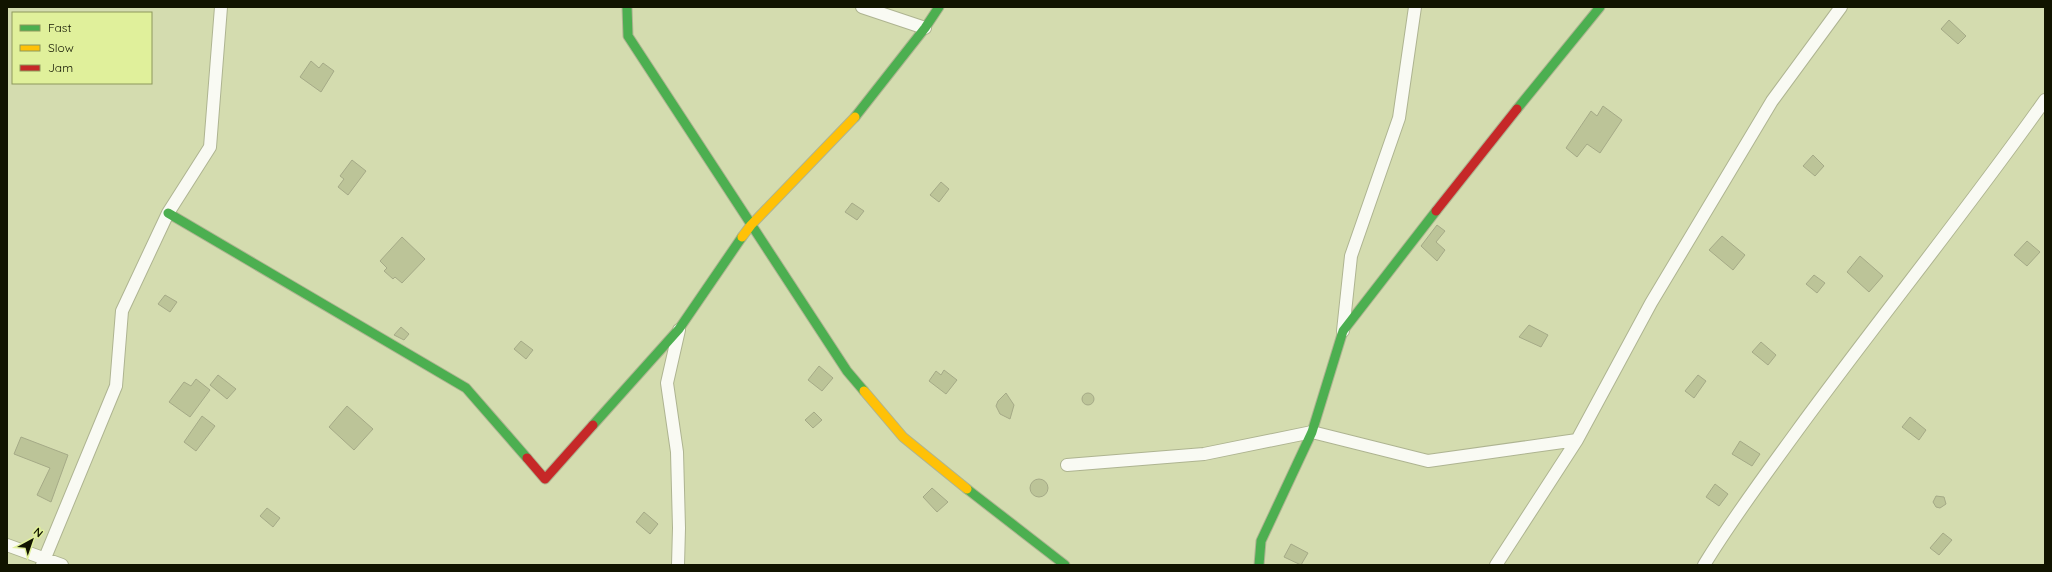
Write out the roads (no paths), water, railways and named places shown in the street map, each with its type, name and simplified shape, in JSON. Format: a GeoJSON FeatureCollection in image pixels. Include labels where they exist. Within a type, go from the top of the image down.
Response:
{"type":"FeatureCollection","features":[{"type":"Feature","properties":{"kind":"street"},"geometry":{"type":"LineString","coordinates":[[43,562],[116,386],[122,311],[168,212],[210,147],[221,7]]}},
{"type":"Feature","properties":{"kind":"street"},"geometry":{"type":"LineString","coordinates":[[627,7],[628,36],[847,371],[903,437],[956,482],[1065,565]]}},
{"type":"Feature","properties":{"kind":"street"},"geometry":{"type":"LineString","coordinates":[[862,7],[925,28]]}},
{"type":"Feature","properties":{"kind":"street"},"geometry":{"type":"LineString","coordinates":[[168,212],[466,388],[545,479],[679,329],[751,225],[860,112],[925,28],[939,7]]}},
{"type":"Feature","properties":{"kind":"street"},"geometry":{"type":"LineString","coordinates":[[1259,565],[1261,541],[1312,432],[1343,331],[1351,256],[1399,118],[1415,7]]}},
{"type":"Feature","properties":{"kind":"street"},"geometry":{"type":"LineString","coordinates":[[1343,331],[1450,193],[1600,7]]}},
{"type":"Feature","properties":{"kind":"street"},"geometry":{"type":"LineString","coordinates":[[1496,565],[1577,440],[1651,303],[1772,101],[1841,7]]}},
{"type":"Feature","properties":{"kind":"street"},"geometry":{"type":"LineString","coordinates":[[1704,565],[1841,371],[2010,149],[2045,100]]}},
{"type":"Feature","properties":{"kind":"street"},"geometry":{"type":"LineString","coordinates":[[678,565],[679,528],[677,452],[667,384],[679,329]]}},
{"type":"Feature","properties":{"kind":"street"},"geometry":{"type":"LineString","coordinates":[[1067,465],[1204,454],[1312,432],[1428,461],[1577,440]]}},
{"type":"Feature","properties":{"kind":"street"},"geometry":{"type":"LineString","coordinates":[[7,545],[43,562],[62,565]]}}]}
